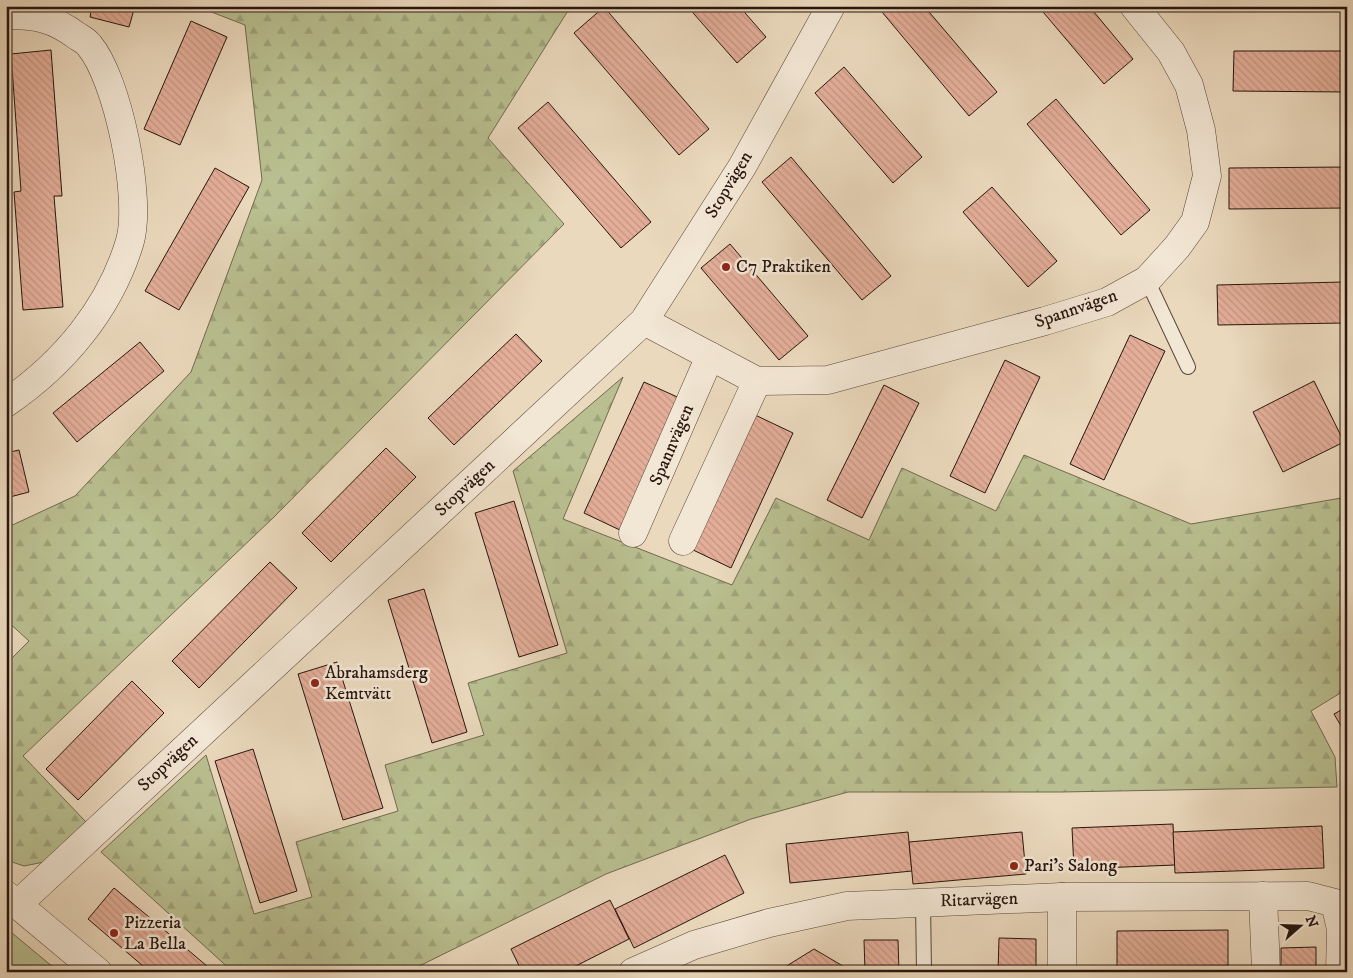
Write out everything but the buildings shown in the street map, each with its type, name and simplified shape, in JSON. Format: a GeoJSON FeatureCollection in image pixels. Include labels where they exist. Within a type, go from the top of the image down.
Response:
{"type":"FeatureCollection","features":[{"type":"Feature","properties":{"kind":"street","name":"Stopvägen"},"geometry":{"type":"LineString","coordinates":[[12,899],[644,321],[742,167],[831,6]]}},
{"type":"Feature","properties":{"kind":"street","name":"Spannvägen"},"geometry":{"type":"LineString","coordinates":[[757,382],[828,380],[1045,321],[1107,302],[1147,280],[1177,247],[1195,222],[1207,176],[1201,130],[1188,85],[1171,52],[1134,6]]}},
{"type":"Feature","properties":{"kind":"street"},"geometry":{"type":"LineString","coordinates":[[6,15],[34,15],[62,25],[89,44],[103,69],[122,125],[131,182],[132,210],[130,240],[101,306],[82,334],[47,373],[6,403]]}},
{"type":"Feature","properties":{"kind":"street"},"geometry":{"type":"LineString","coordinates":[[644,321],[757,382],[683,541]]}},
{"type":"Feature","properties":{"kind":"street","name":"Spannvägen"},"geometry":{"type":"LineString","coordinates":[[633,533],[710,356]]}},
{"type":"Feature","properties":{"kind":"street"},"geometry":{"type":"LineString","coordinates":[[1263,896],[1266,972]]}},
{"type":"Feature","properties":{"kind":"street","name":"Ritarvägen"},"geometry":{"type":"LineString","coordinates":[[633,972],[694,945],[769,922],[847,906],[1062,897],[1308,896],[1335,903],[1340,929],[1340,972]]}},
{"type":"Feature","properties":{"kind":"street"},"geometry":{"type":"LineString","coordinates":[[1062,897],[1062,972]]}},
{"type":"Feature","properties":{"kind":"street"},"geometry":{"type":"LineString","coordinates":[[12,899],[98,972]]}},
{"type":"Feature","properties":{"kind":"lane"},"geometry":{"type":"LineString","coordinates":[[1147,280],[1188,367]]}},
{"type":"Feature","properties":{"kind":"lane"},"geometry":{"type":"LineString","coordinates":[[923,902],[924,972]]}},
{"type":"Feature","properties":{"kind":"green space"},"geometry":{"type":"Polygon","coordinates":[[[196,6],[571,6],[488,138],[564,224],[274,517],[23,756],[87,823],[44,862],[24,866],[6,860],[6,664],[29,641],[6,620],[6,528],[75,496],[191,372],[262,180],[245,25],[196,6]]]}},
{"type":"Feature","properties":{"kind":"green space"},"geometry":{"type":"Polygon","coordinates":[[[623,377],[563,519],[732,585],[776,498],[869,540],[902,468],[996,511],[1024,455],[1191,524],[1347,497],[1347,689],[1311,711],[1335,757],[1337,787],[1061,792],[848,792],[751,819],[606,874],[407,972],[233,972],[101,852],[206,755],[254,914],[312,897],[296,842],[398,811],[385,765],[484,735],[468,683],[567,653],[513,471],[623,377]]]}},
{"type":"Feature","properties":{"kind":"green space"},"geometry":{"type":"Polygon","coordinates":[[[6,928],[59,972],[6,972],[6,928]]]}},
{"type":"Feature","properties":{"kind":"place","name":"C7 Praktiken"},"geometry":{"type":"Point","coordinates":[726,267]}},
{"type":"Feature","properties":{"kind":"place","name":"Abrahamsderg Kemtvätt"},"geometry":{"type":"Point","coordinates":[315,683]}},
{"type":"Feature","properties":{"kind":"place","name":"Pari's Salong"},"geometry":{"type":"Point","coordinates":[1014,866]}},
{"type":"Feature","properties":{"kind":"place","name":"Pizzeria La Bella"},"geometry":{"type":"Point","coordinates":[114,933]}}]}
